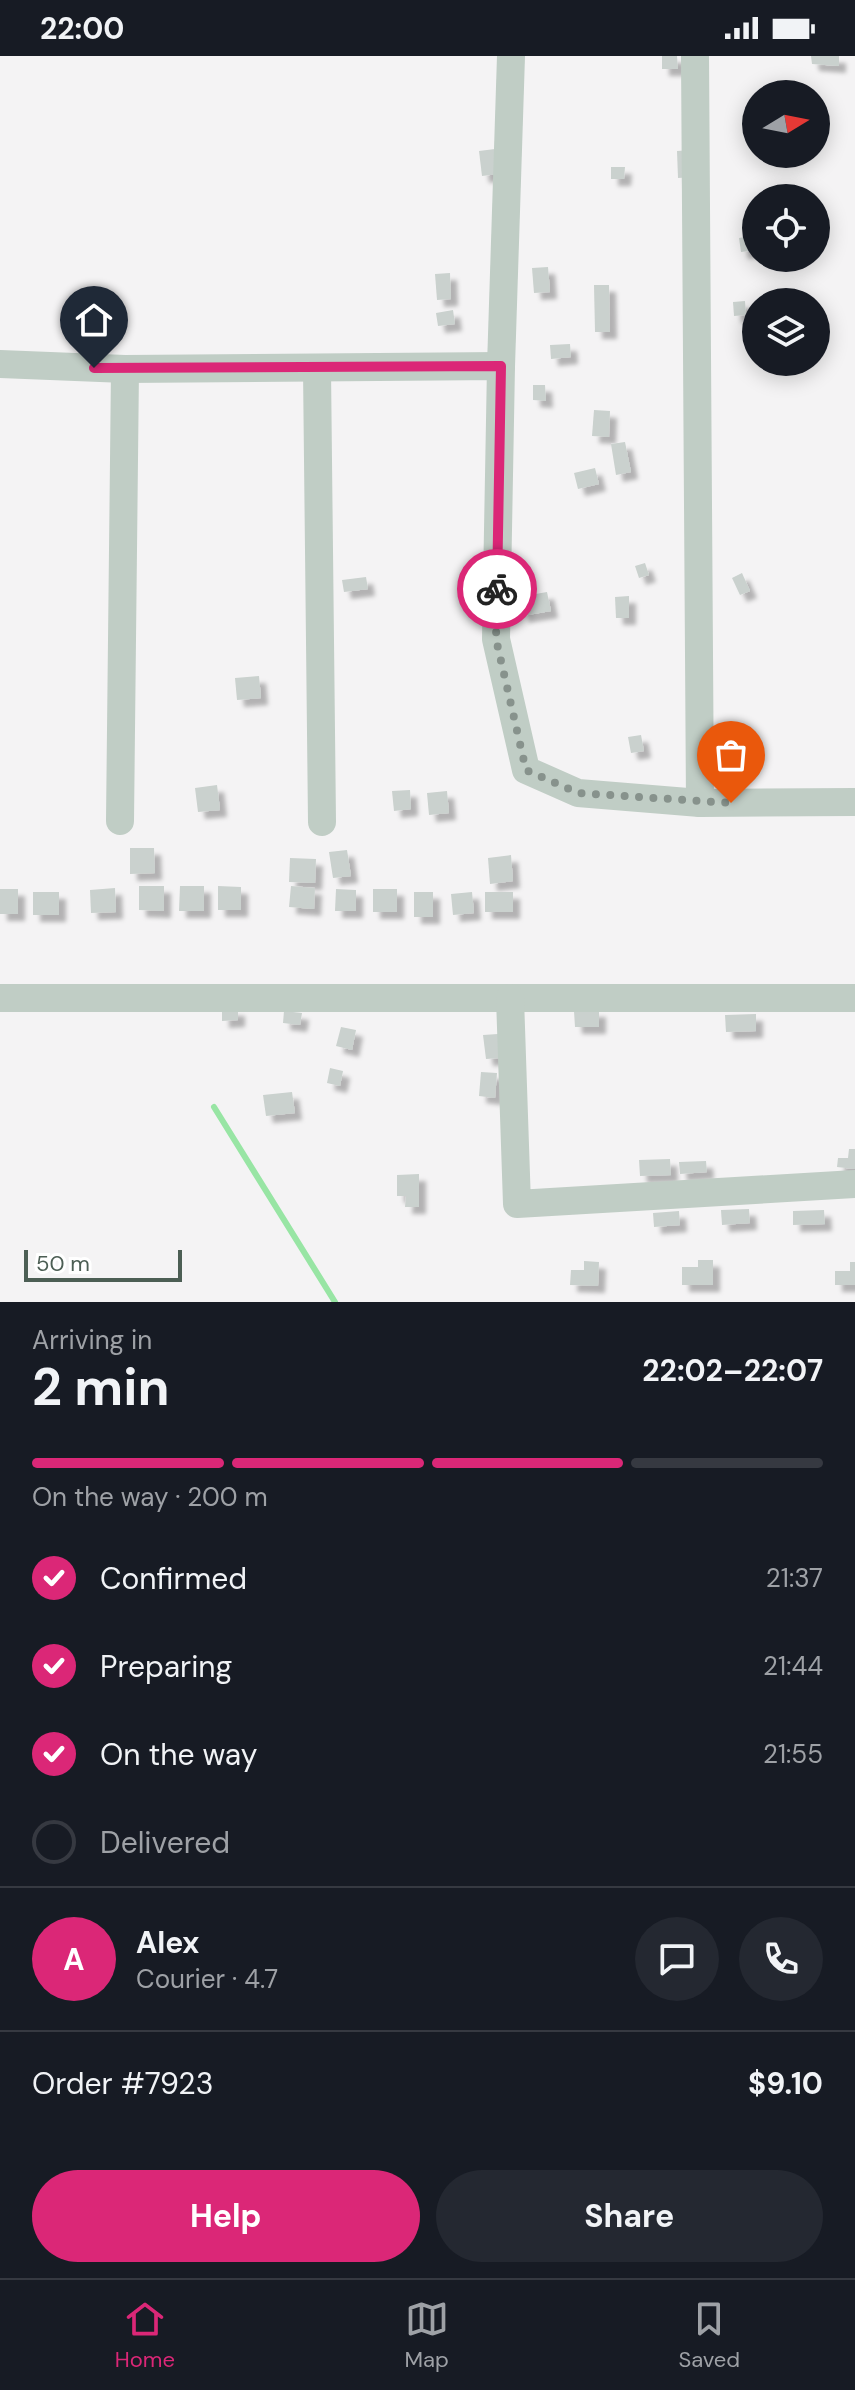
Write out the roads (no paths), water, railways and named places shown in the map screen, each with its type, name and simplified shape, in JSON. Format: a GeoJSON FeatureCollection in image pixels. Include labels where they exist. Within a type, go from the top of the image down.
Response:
{"type":"FeatureCollection","features":[{"type":"Feature","properties":{"kind":"street"},"geometry":{"type":"LineString","coordinates":[[511,56],[496,639],[526,770],[578,793],[700,803],[855,802]]}},
{"type":"Feature","properties":{"kind":"street"},"geometry":{"type":"LineString","coordinates":[[695,56],[700,803]]}},
{"type":"Feature","properties":{"kind":"street"},"geometry":{"type":"LineString","coordinates":[[0,364],[125,369],[501,366]]}},
{"type":"Feature","properties":{"kind":"street"},"geometry":{"type":"LineString","coordinates":[[120,821],[125,369]]}},
{"type":"Feature","properties":{"kind":"street"},"geometry":{"type":"LineString","coordinates":[[317,369],[322,822]]}},
{"type":"Feature","properties":{"kind":"street"},"geometry":{"type":"LineString","coordinates":[[0,998],[855,998]]}},
{"type":"Feature","properties":{"kind":"street"},"geometry":{"type":"LineString","coordinates":[[510,998],[517,1204],[855,1184]]}},
{"type":"Feature","properties":{"kind":"waterway"},"geometry":{"type":"LineString","coordinates":[[214,1107],[335,1302]]}}]}
